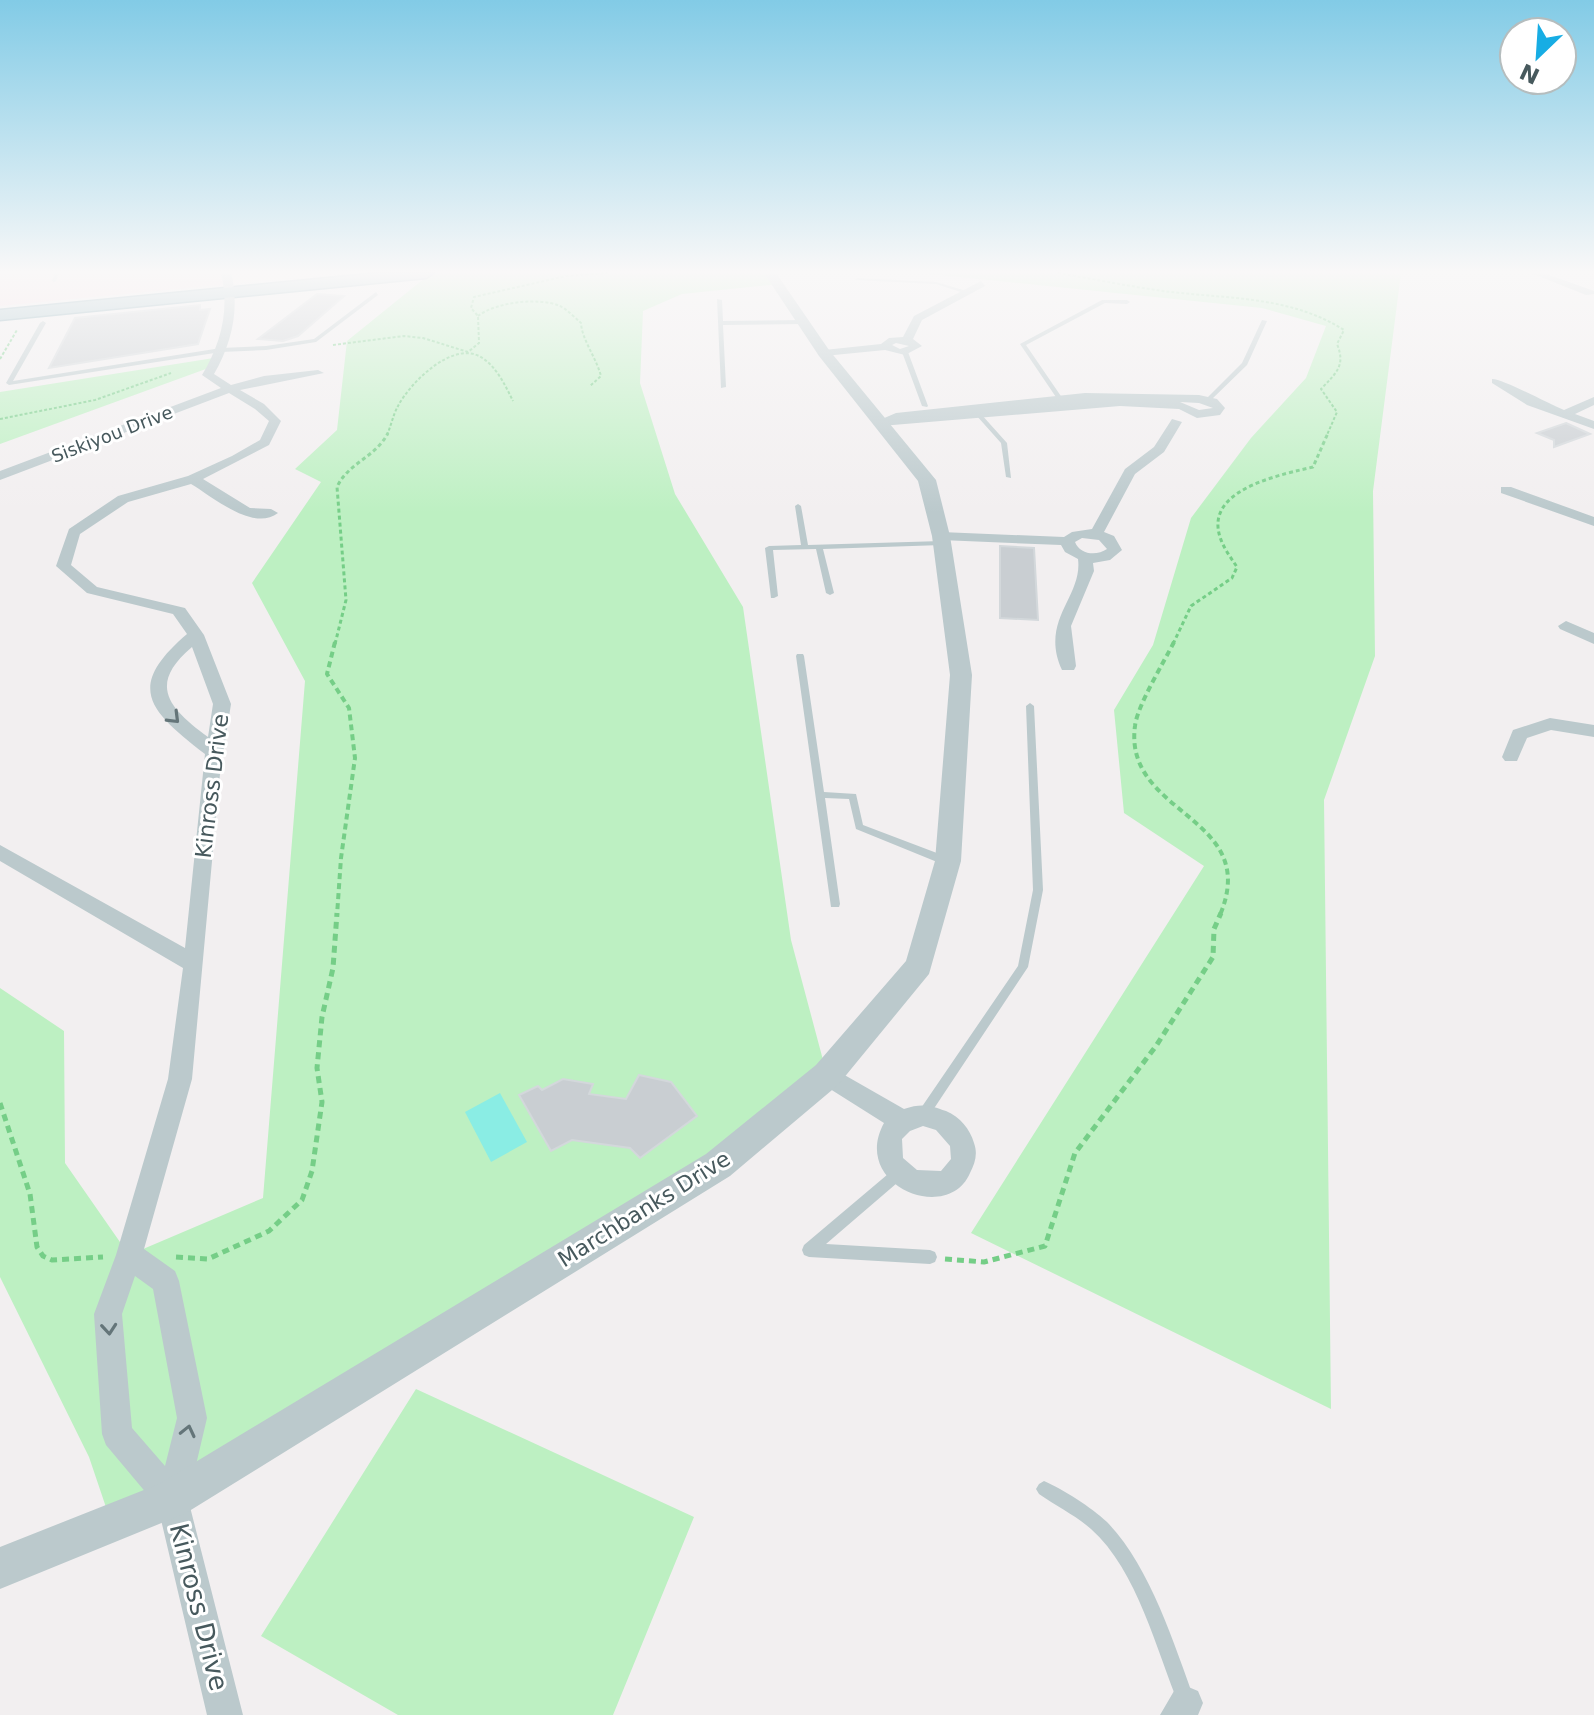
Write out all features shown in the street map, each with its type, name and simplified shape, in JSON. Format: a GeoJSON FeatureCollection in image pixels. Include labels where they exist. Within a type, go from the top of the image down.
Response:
{"type":"FeatureCollection","features":[{"type":"Feature","properties":{"kind":"street"},"geometry":{"type":"LineString","coordinates":[[219,353],[208,375],[227,390]]}},
{"type":"Feature","properties":{"kind":"street","name":"Marchbanks Drive"},"geometry":{"type":"LineString","coordinates":[[0,1568],[172,1499],[718,1165],[827,1075],[919,966],[948,861],[961,675],[941,539],[927,480],[824,353]]}},
{"type":"Feature","properties":{"kind":"street","name":"Siskiyou Drive"},"geometry":{"type":"LineString","coordinates":[[0,476],[227,390],[264,379],[318,373]]}},
{"type":"Feature","properties":{"kind":"street"},"geometry":{"type":"LineString","coordinates":[[1496,381],[1531,402],[1594,425]]}},
{"type":"Feature","properties":{"kind":"street","name":"Kinross Drive"},"geometry":{"type":"LineString","coordinates":[[225,1715],[172,1499],[117,1434],[108,1314],[129,1255],[180,1079],[222,704],[196,635],[179,611],[92,590],[63,566],[74,532],[123,499],[193,479],[265,442],[275,421],[261,404],[227,390]]}},
{"type":"Feature","properties":{"kind":"street"},"geometry":{"type":"LineString","coordinates":[[881,422],[1062,402],[1147,402],[1182,406],[1197,414],[1216,412],[1218,406],[1208,400]]}},
{"type":"Feature","properties":{"kind":"street"},"geometry":{"type":"LineString","coordinates":[[1565,414],[1594,401]]}},
{"type":"Feature","properties":{"kind":"street"},"geometry":{"type":"LineString","coordinates":[[1096,534],[1130,472],[1159,449],[1176,422]]}},
{"type":"Feature","properties":{"kind":"street"},"geometry":{"type":"LineString","coordinates":[[193,479],[247,512],[271,513]]}},
{"type":"Feature","properties":{"kind":"street"},"geometry":{"type":"LineString","coordinates":[[1506,490],[1594,522]]}},
{"type":"Feature","properties":{"kind":"street"},"geometry":{"type":"LineString","coordinates":[[941,539],[1067,541],[1077,534],[1096,534],[1109,539],[1115,550],[1102,558],[1085,557],[1070,549],[1067,541]]}},
{"type":"Feature","properties":{"kind":"street"},"geometry":{"type":"LineString","coordinates":[[1068,666],[1063,626],[1087,571],[1085,557]]}},
{"type":"Feature","properties":{"kind":"street"},"geometry":{"type":"LineString","coordinates":[[1566,626],[1594,639]]}},
{"type":"Feature","properties":{"kind":"street"},"geometry":{"type":"LineString","coordinates":[[196,635],[175,650],[163,665],[156,685],[159,703],[180,726],[215,752]]}},
{"type":"Feature","properties":{"kind":"street"},"geometry":{"type":"LineString","coordinates":[[1511,757],[1519,734],[1550,724],[1594,731]]}},
{"type":"Feature","properties":{"kind":"street"},"geometry":{"type":"LineString","coordinates":[[0,852],[194,964]]}},
{"type":"Feature","properties":{"kind":"street"},"geometry":{"type":"LineString","coordinates":[[827,1075],[913,1118],[944,1121],[954,1128],[965,1149],[961,1169],[947,1182],[922,1185],[899,1173],[888,1151],[893,1129],[913,1118]]}},
{"type":"Feature","properties":{"kind":"street","name":"Kinross Drive"},"geometry":{"type":"LineString","coordinates":[[129,1255],[165,1281],[192,1418],[172,1499]]}},
{"type":"Feature","properties":{"kind":"lane"},"geometry":{"type":"LineString","coordinates":[[26,353],[9,383],[202,353]]}},
{"type":"Feature","properties":{"kind":"lane"},"geometry":{"type":"LineString","coordinates":[[721,353],[723,387]]}},
{"type":"Feature","properties":{"kind":"lane"},"geometry":{"type":"LineString","coordinates":[[908,353],[925,406]]}},
{"type":"Feature","properties":{"kind":"lane"},"geometry":{"type":"LineString","coordinates":[[1029,353],[1062,402]]}},
{"type":"Feature","properties":{"kind":"lane"},"geometry":{"type":"LineString","coordinates":[[1208,400],[1245,364],[1250,353]]}},
{"type":"Feature","properties":{"kind":"lane"},"geometry":{"type":"LineString","coordinates":[[978,411],[1004,443],[1009,477]]}},
{"type":"Feature","properties":{"kind":"lane"},"geometry":{"type":"LineString","coordinates":[[798,506],[805,547]]}},
{"type":"Feature","properties":{"kind":"lane"},"geometry":{"type":"LineString","coordinates":[[774,596],[769,548],[941,539]]}},
{"type":"Feature","properties":{"kind":"lane"},"geometry":{"type":"LineString","coordinates":[[819,547],[830,593]]}},
{"type":"Feature","properties":{"kind":"lane"},"geometry":{"type":"LineString","coordinates":[[800,656],[835,904]]}},
{"type":"Feature","properties":{"kind":"lane"},"geometry":{"type":"LineString","coordinates":[[913,1118],[1023,967],[1038,890],[1030,706]]}},
{"type":"Feature","properties":{"kind":"lane"},"geometry":{"type":"LineString","coordinates":[[820,795],[853,796],[859,827],[948,861]]}},
{"type":"Feature","properties":{"kind":"lane"},"geometry":{"type":"LineString","coordinates":[[899,1173],[809,1250],[930,1257]]}},
{"type":"Feature","properties":{"kind":"lane"},"geometry":{"type":"LineString","coordinates":[[1044,1489],[1103,1529],[1135,1576],[1164,1640],[1182,1709]]}},
{"type":"Feature","properties":{"kind":"path"},"geometry":{"type":"LineString","coordinates":[[0,1103],[30,1194],[37,1247],[43,1256],[63,1261],[129,1255],[208,1259],[269,1231],[302,1200],[312,1171],[322,1102],[318,1055],[322,1017],[333,968],[341,858],[355,758],[349,708],[327,674],[346,600],[337,487],[340,477],[384,441],[399,403],[430,369],[466,353]]}},
{"type":"Feature","properties":{"kind":"path"},"geometry":{"type":"LineString","coordinates":[[473,353],[478,354],[501,380],[513,401]]}},
{"type":"Feature","properties":{"kind":"path"},"geometry":{"type":"LineString","coordinates":[[590,386],[601,376],[595,353]]}},
{"type":"Feature","properties":{"kind":"path"},"geometry":{"type":"LineString","coordinates":[[930,1257],[984,1262],[1045,1246],[1075,1153],[1156,1046],[1213,957],[1214,929],[1228,896],[1228,867],[1215,839],[1156,789],[1141,768],[1135,747],[1135,723],[1191,606],[1232,578],[1237,567],[1221,537],[1217,523],[1220,512],[1250,484],[1313,467],[1337,412],[1321,389],[1341,368],[1340,353]]}},
{"type":"Feature","properties":{"kind":"green space"},"geometry":{"type":"Polygon","coordinates":[[[346,353],[641,353],[640,383],[675,494],[743,607],[791,940],[827,1075],[718,1165],[112,1525],[89,1457],[0,1277],[0,988],[64,1031],[65,1163],[129,1255],[263,1198],[305,681],[252,583],[321,482],[295,469],[337,430],[346,353]]]}},
{"type":"Feature","properties":{"kind":"green space"},"geometry":{"type":"Polygon","coordinates":[[[1316,353],[1391,353],[1373,491],[1375,656],[1324,800],[1331,1409],[971,1233],[1204,866],[1124,813],[1114,710],[1153,645],[1191,518],[1251,438],[1306,378],[1316,353]]]}},
{"type":"Feature","properties":{"kind":"green space"},"geometry":{"type":"Polygon","coordinates":[[[220,357],[214,366],[0,444],[0,392],[220,357]]]}},
{"type":"Feature","properties":{"kind":"green space"},"geometry":{"type":"Polygon","coordinates":[[[416,1389],[694,1517],[613,1715],[398,1715],[261,1636],[416,1389]]]}},
{"type":"Feature","properties":{"kind":"water"},"geometry":{"type":"Polygon","coordinates":[[[500,1093],[527,1142],[491,1162],[465,1112],[500,1093]]]}},
{"type":"Feature","properties":{"kind":"building"},"geometry":{"type":"Polygon","coordinates":[[[57,353],[142,353],[49,368],[57,353]]]}},
{"type":"Feature","properties":{"kind":"building"},"geometry":{"type":"Polygon","coordinates":[[[1566,423],[1590,434],[1554,447],[1554,440],[1537,433],[1566,423]]]}},
{"type":"Feature","properties":{"kind":"building"},"geometry":{"type":"Polygon","coordinates":[[[1000,546],[1034,548],[1038,620],[1000,618],[1000,546]]]}},
{"type":"Feature","properties":{"kind":"building"},"geometry":{"type":"Polygon","coordinates":[[[639,1075],[671,1082],[697,1116],[640,1158],[630,1148],[572,1140],[551,1151],[519,1095],[538,1086],[542,1090],[563,1079],[593,1084],[589,1094],[626,1099],[639,1075]]]}}]}
